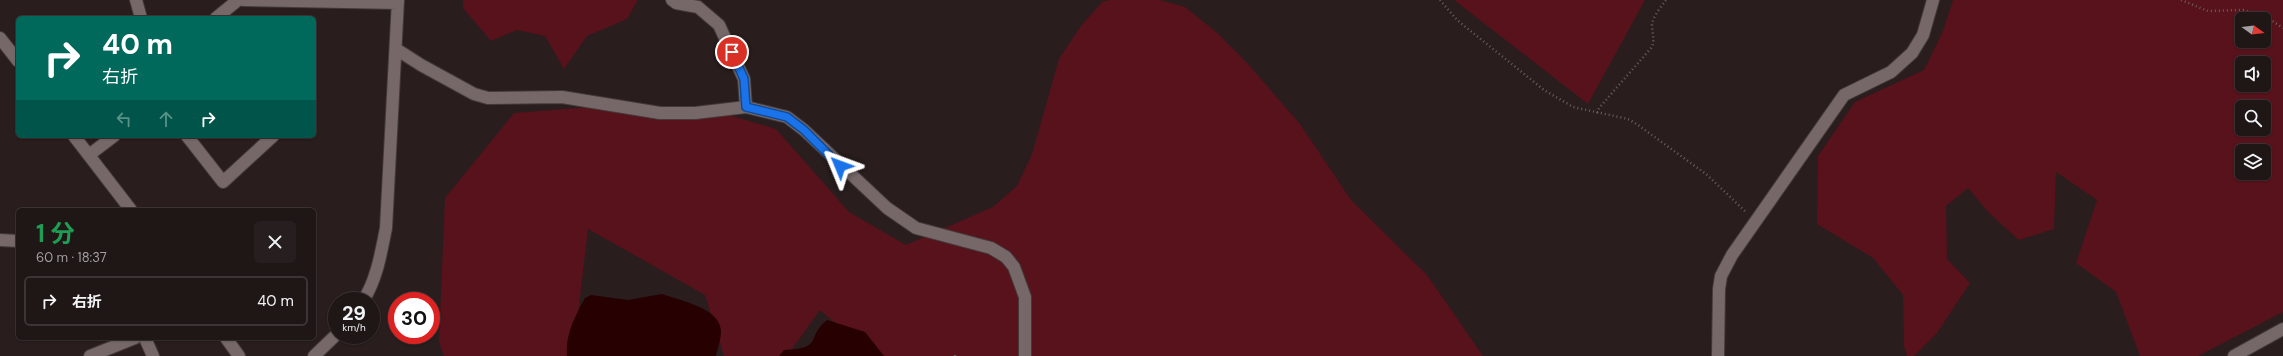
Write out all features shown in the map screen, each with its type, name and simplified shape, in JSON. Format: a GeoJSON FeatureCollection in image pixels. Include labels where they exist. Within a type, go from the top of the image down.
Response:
{"type":"FeatureCollection","features":[{"type":"Feature","properties":{"kind":"street"},"geometry":{"type":"LineString","coordinates":[[136,0],[140,16]]}},
{"type":"Feature","properties":{"kind":"street"},"geometry":{"type":"LineString","coordinates":[[218,16],[238,0]]}},
{"type":"Feature","properties":{"kind":"street"},"geometry":{"type":"LineString","coordinates":[[243,0],[398,2],[386,228],[380,260],[369,292]]}},
{"type":"Feature","properties":{"kind":"street"},"geometry":{"type":"LineString","coordinates":[[672,0],[676,3],[698,7],[719,25],[744,79],[746,107]]}},
{"type":"Feature","properties":{"kind":"street"},"geometry":{"type":"LineString","coordinates":[[1718,356],[1719,289],[1721,276],[1756,222],[1844,95],[1891,72],[1912,53],[1925,30],[1933,0]]}},
{"type":"Feature","properties":{"kind":"street"},"geometry":{"type":"LineString","coordinates":[[0,38],[16,58]]}},
{"type":"Feature","properties":{"kind":"street"},"geometry":{"type":"LineString","coordinates":[[396,49],[421,65],[474,94],[488,98],[562,97],[660,113],[695,113],[746,107],[787,117],[804,130],[887,208],[916,228],[991,248],[1006,257],[1014,267],[1025,297],[1025,356]]}},
{"type":"Feature","properties":{"kind":"street"},"geometry":{"type":"LineString","coordinates":[[76,138],[129,208]]}},
{"type":"Feature","properties":{"kind":"street"},"geometry":{"type":"LineString","coordinates":[[89,155],[111,138]]}},
{"type":"Feature","properties":{"kind":"street"},"geometry":{"type":"LineString","coordinates":[[189,138],[223,182],[271,138]]}},
{"type":"Feature","properties":{"kind":"street"},"geometry":{"type":"LineString","coordinates":[[0,240],[16,241]]}},
{"type":"Feature","properties":{"kind":"street"},"geometry":{"type":"LineString","coordinates":[[2234,356],[2283,329]]}},
{"type":"Feature","properties":{"kind":"street"},"geometry":{"type":"LineString","coordinates":[[90,356],[130,340]]}},
{"type":"Feature","properties":{"kind":"street"},"geometry":{"type":"LineString","coordinates":[[145,340],[153,356]]}},
{"type":"Feature","properties":{"kind":"street"},"geometry":{"type":"LineString","coordinates":[[227,340],[239,356]]}},
{"type":"Feature","properties":{"kind":"street"},"geometry":{"type":"LineString","coordinates":[[314,356],[328,343]]}},
{"type":"Feature","properties":{"kind":"path"},"geometry":{"type":"LineString","coordinates":[[1440,0],[1458,20],[1544,90],[1573,107],[1628,119],[1660,139],[1706,174],[1756,222]]}},
{"type":"Feature","properties":{"kind":"path"},"geometry":{"type":"LineString","coordinates":[[1596,113],[1652,47],[1654,42],[1652,26],[1654,18],[1666,0]]}},
{"type":"Feature","properties":{"kind":"path"},"geometry":{"type":"LineString","coordinates":[[2181,0],[2208,11],[2243,10],[2268,18],[2283,28]]}},
{"type":"Feature","properties":{"kind":"shaded area"},"geometry":{"type":"Polygon","coordinates":[[[463,0],[638,0],[627,19],[587,36],[564,69],[545,36],[517,30],[491,41],[463,8],[463,0]]]}},
{"type":"Feature","properties":{"kind":"shaded area"},"geometry":{"type":"Polygon","coordinates":[[[1110,0],[1160,0],[1185,7],[1215,31],[1248,64],[1300,124],[1351,200],[1427,275],[1483,356],[874,356],[820,310],[787,356],[724,356],[705,295],[588,229],[573,356],[444,356],[440,344],[445,198],[514,113],[578,108],[698,106],[776,129],[849,212],[906,245],[993,207],[1017,186],[1032,154],[1059,59],[1081,26],[1102,2],[1110,0]]]}},
{"type":"Feature","properties":{"kind":"shaded area"},"geometry":{"type":"Polygon","coordinates":[[[1454,0],[1645,0],[1588,104],[1454,0]]]}},
{"type":"Feature","properties":{"kind":"shaded area"},"geometry":{"type":"Polygon","coordinates":[[[1953,0],[2283,0],[2283,312],[2198,356],[2140,356],[2116,292],[2076,263],[2097,200],[2056,172],[2054,229],[2019,240],[1989,213],[1968,188],[1946,206],[1947,259],[1970,283],[1937,333],[1914,356],[1907,356],[1904,346],[1903,295],[1873,258],[1817,224],[1818,156],[1855,102],[1924,70],[1943,31],[1953,0]]]}},
{"type":"Feature","properties":{"kind":"shaded area"},"geometry":{"type":"Polygon","coordinates":[[[662,294],[704,309],[717,319],[721,333],[716,356],[567,356],[569,333],[574,319],[585,298],[591,295],[628,300],[662,294]]]}},
{"type":"Feature","properties":{"kind":"shaded area"},"geometry":{"type":"Polygon","coordinates":[[[827,320],[865,332],[884,356],[779,356],[784,350],[797,349],[810,344],[821,326],[827,320]]]}},
{"type":"Feature","properties":{"kind":"route"},"geometry":{"type":"LineString","coordinates":[[732,52],[744,79],[746,107],[787,117],[804,130],[840,166]]}}]}
